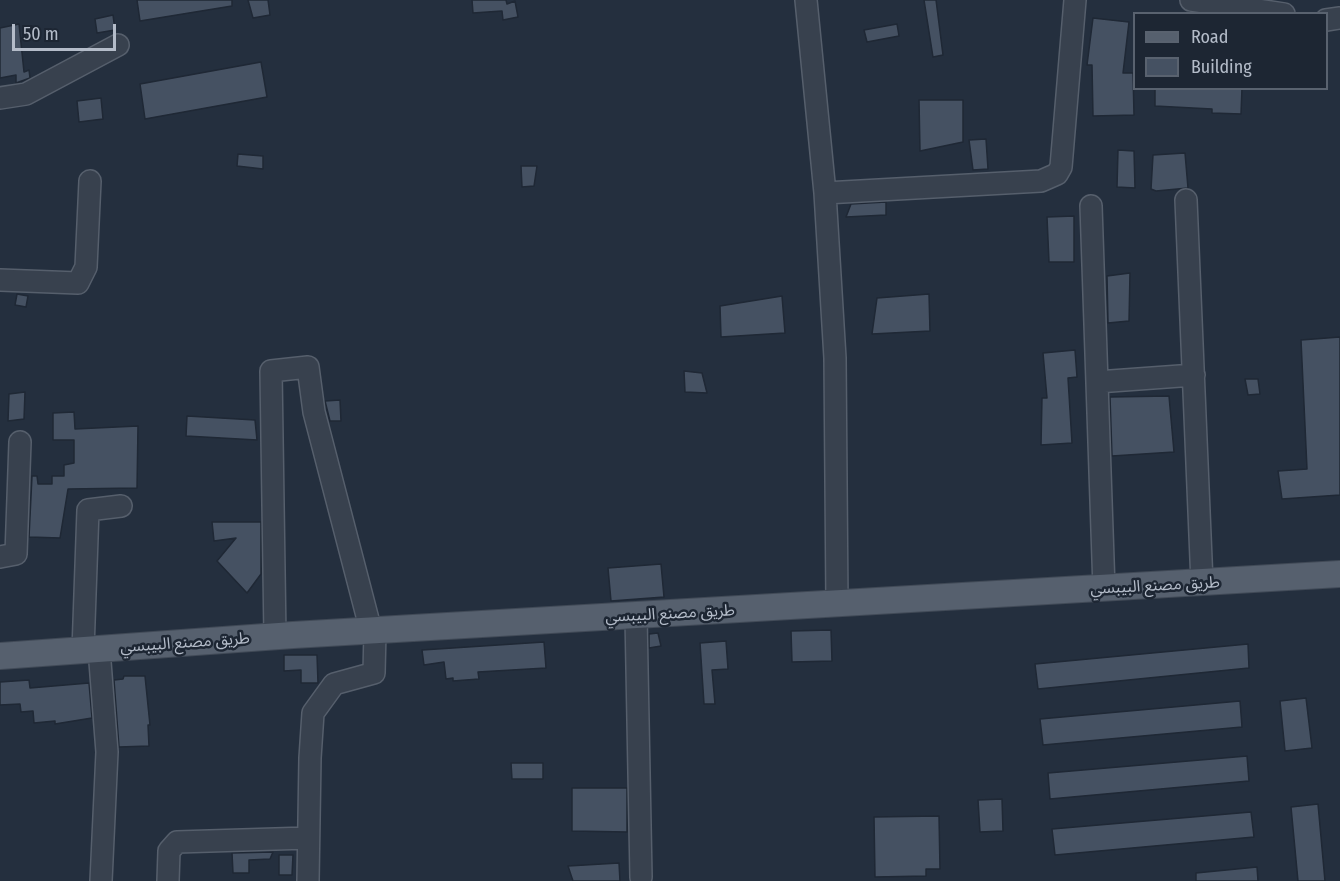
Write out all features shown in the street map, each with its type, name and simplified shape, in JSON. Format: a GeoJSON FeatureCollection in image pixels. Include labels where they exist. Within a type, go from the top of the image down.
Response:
{"type":"FeatureCollection","features":[{"type":"Feature","properties":{"kind":"main road","name":"طريق مصنع البيبسي"},"geometry":{"type":"LineString","coordinates":[[0,656],[373,631],[1202,584],[1340,573]]}},
{"type":"Feature","properties":{"kind":"street"},"geometry":{"type":"LineString","coordinates":[[806,0],[825,193],[837,403],[837,604]]}},
{"type":"Feature","properties":{"kind":"street"},"geometry":{"type":"LineString","coordinates":[[825,193],[1041,181],[1057,174],[1060,167],[1075,0]]}},
{"type":"Feature","properties":{"kind":"street"},"geometry":{"type":"LineString","coordinates":[[1191,0],[1271,12]]}},
{"type":"Feature","properties":{"kind":"street"},"geometry":{"type":"LineString","coordinates":[[0,98],[26,94],[118,45]]}},
{"type":"Feature","properties":{"kind":"street"},"geometry":{"type":"LineString","coordinates":[[0,280],[78,283],[86,267],[90,181]]}},
{"type":"Feature","properties":{"kind":"street"},"geometry":{"type":"LineString","coordinates":[[1186,200],[1202,584]]}},
{"type":"Feature","properties":{"kind":"street"},"geometry":{"type":"LineString","coordinates":[[1091,206],[1104,589]]}},
{"type":"Feature","properties":{"kind":"street"},"geometry":{"type":"LineString","coordinates":[[275,637],[271,371],[308,367],[314,412],[373,631],[374,673],[334,684],[313,712],[308,881]]}},
{"type":"Feature","properties":{"kind":"street"},"geometry":{"type":"LineString","coordinates":[[1097,382],[1194,375]]}},
{"type":"Feature","properties":{"kind":"street"},"geometry":{"type":"LineString","coordinates":[[0,557],[16,554],[20,442]]}},
{"type":"Feature","properties":{"kind":"street"},"geometry":{"type":"LineString","coordinates":[[101,881],[107,752],[91,650],[88,510],[121,507]]}},
{"type":"Feature","properties":{"kind":"street"},"geometry":{"type":"LineString","coordinates":[[636,616],[641,877]]}},
{"type":"Feature","properties":{"kind":"street"},"geometry":{"type":"LineString","coordinates":[[168,881],[169,851],[177,842],[308,838]]}},
{"type":"Feature","properties":{"kind":"building"},"geometry":{"type":"Polygon","coordinates":[[[137,0],[232,0],[232,6],[140,21],[137,0]]]}},
{"type":"Feature","properties":{"kind":"building"},"geometry":{"type":"Polygon","coordinates":[[[248,0],[268,0],[270,15],[253,18],[248,0]]]}},
{"type":"Feature","properties":{"kind":"building"},"geometry":{"type":"Polygon","coordinates":[[[472,0],[506,0],[507,4],[515,1],[518,17],[503,20],[502,11],[473,13],[472,0]]]}},
{"type":"Feature","properties":{"kind":"building"},"geometry":{"type":"Polygon","coordinates":[[[924,0],[936,0],[943,55],[933,57],[924,0]]]}},
{"type":"Feature","properties":{"kind":"building"},"geometry":{"type":"Polygon","coordinates":[[[113,15],[115,30],[97,33],[95,19],[113,15]]]}},
{"type":"Feature","properties":{"kind":"building"},"geometry":{"type":"Polygon","coordinates":[[[1093,18],[1129,22],[1123,73],[1133,73],[1134,115],[1093,116],[1092,65],[1087,65],[1093,18]]]}},
{"type":"Feature","properties":{"kind":"building"},"geometry":{"type":"Polygon","coordinates":[[[19,24],[24,72],[29,70],[30,78],[16,83],[16,75],[0,78],[0,28],[19,24]]]}},
{"type":"Feature","properties":{"kind":"building"},"geometry":{"type":"Polygon","coordinates":[[[897,24],[899,36],[867,42],[864,30],[897,24]]]}},
{"type":"Feature","properties":{"kind":"building"},"geometry":{"type":"Polygon","coordinates":[[[261,62],[267,97],[145,119],[140,84],[261,62]]]}},
{"type":"Feature","properties":{"kind":"building"},"geometry":{"type":"Polygon","coordinates":[[[1155,90],[1242,90],[1241,114],[1212,113],[1212,109],[1155,106],[1155,90]]]}},
{"type":"Feature","properties":{"kind":"building"},"geometry":{"type":"Polygon","coordinates":[[[101,98],[103,119],[79,122],[77,101],[101,98]]]}},
{"type":"Feature","properties":{"kind":"building"},"geometry":{"type":"Polygon","coordinates":[[[919,100],[963,100],[963,142],[920,151],[919,100]]]}},
{"type":"Feature","properties":{"kind":"building"},"geometry":{"type":"Polygon","coordinates":[[[986,139],[988,169],[973,170],[969,140],[986,139]]]}},
{"type":"Feature","properties":{"kind":"building"},"geometry":{"type":"Polygon","coordinates":[[[1118,150],[1134,151],[1135,188],[1117,187],[1118,150]]]}},
{"type":"Feature","properties":{"kind":"building"},"geometry":{"type":"Polygon","coordinates":[[[1185,153],[1188,188],[1156,191],[1151,189],[1153,155],[1185,153]]]}},
{"type":"Feature","properties":{"kind":"building"},"geometry":{"type":"Polygon","coordinates":[[[238,154],[263,156],[263,169],[237,166],[238,154]]]}},
{"type":"Feature","properties":{"kind":"building"},"geometry":{"type":"Polygon","coordinates":[[[521,166],[537,166],[534,186],[522,187],[521,166]]]}},
{"type":"Feature","properties":{"kind":"building"},"geometry":{"type":"Polygon","coordinates":[[[886,202],[886,215],[846,217],[851,204],[886,202]]]}},
{"type":"Feature","properties":{"kind":"building"},"geometry":{"type":"Polygon","coordinates":[[[1074,216],[1074,262],[1049,262],[1047,217],[1074,216]]]}},
{"type":"Feature","properties":{"kind":"building"},"geometry":{"type":"Polygon","coordinates":[[[1130,273],[1129,321],[1108,323],[1107,276],[1130,273]]]}},
{"type":"Feature","properties":{"kind":"building"},"geometry":{"type":"Polygon","coordinates":[[[17,294],[28,296],[26,307],[15,305],[17,294]]]}},
{"type":"Feature","properties":{"kind":"building"},"geometry":{"type":"Polygon","coordinates":[[[929,294],[930,331],[872,334],[877,298],[929,294]]]}},
{"type":"Feature","properties":{"kind":"building"},"geometry":{"type":"Polygon","coordinates":[[[782,296],[785,333],[721,337],[720,306],[782,296]]]}},
{"type":"Feature","properties":{"kind":"building"},"geometry":{"type":"Polygon","coordinates":[[[1340,337],[1340,495],[1282,499],[1278,471],[1307,469],[1301,340],[1340,337]]]}},
{"type":"Feature","properties":{"kind":"building"},"geometry":{"type":"Polygon","coordinates":[[[1075,350],[1077,377],[1068,378],[1072,443],[1041,445],[1042,398],[1047,398],[1043,353],[1075,350]]]}},
{"type":"Feature","properties":{"kind":"building"},"geometry":{"type":"Polygon","coordinates":[[[684,371],[702,373],[707,393],[685,392],[684,371]]]}},
{"type":"Feature","properties":{"kind":"building"},"geometry":{"type":"Polygon","coordinates":[[[1245,379],[1258,379],[1260,394],[1248,395],[1245,379]]]}},
{"type":"Feature","properties":{"kind":"building"},"geometry":{"type":"Polygon","coordinates":[[[25,392],[24,419],[8,421],[9,394],[25,392]]]}},
{"type":"Feature","properties":{"kind":"building"},"geometry":{"type":"Polygon","coordinates":[[[1169,396],[1174,452],[1112,456],[1110,397],[1169,396]]]}},
{"type":"Feature","properties":{"kind":"building"},"geometry":{"type":"Polygon","coordinates":[[[340,400],[341,421],[330,421],[325,401],[340,400]]]}},
{"type":"Feature","properties":{"kind":"building"},"geometry":{"type":"Polygon","coordinates":[[[74,412],[75,429],[138,426],[137,488],[68,489],[60,538],[29,537],[32,476],[37,476],[38,484],[52,484],[52,476],[64,476],[64,465],[74,463],[74,440],[53,440],[53,413],[74,412]]]}},
{"type":"Feature","properties":{"kind":"building"},"geometry":{"type":"Polygon","coordinates":[[[187,416],[255,420],[257,440],[186,436],[187,416]]]}},
{"type":"Feature","properties":{"kind":"building"},"geometry":{"type":"Polygon","coordinates":[[[212,522],[261,522],[261,574],[247,593],[217,561],[236,538],[214,541],[212,522]]]}},
{"type":"Feature","properties":{"kind":"building"},"geometry":{"type":"Polygon","coordinates":[[[661,564],[664,597],[611,601],[608,568],[661,564]]]}},
{"type":"Feature","properties":{"kind":"building"},"geometry":{"type":"Polygon","coordinates":[[[831,630],[832,661],[792,662],[791,631],[831,630]]]}},
{"type":"Feature","properties":{"kind":"building"},"geometry":{"type":"Polygon","coordinates":[[[658,633],[661,646],[649,648],[649,634],[658,633]]]}},
{"type":"Feature","properties":{"kind":"building"},"geometry":{"type":"Polygon","coordinates":[[[726,641],[728,669],[712,670],[715,704],[704,704],[700,643],[726,641]]]}},
{"type":"Feature","properties":{"kind":"building"},"geometry":{"type":"Polygon","coordinates":[[[544,642],[546,668],[478,672],[479,679],[453,681],[453,678],[446,679],[444,662],[424,665],[422,650],[544,642]]]}},
{"type":"Feature","properties":{"kind":"building"},"geometry":{"type":"Polygon","coordinates":[[[1248,644],[1249,668],[1038,689],[1035,664],[1248,644]]]}},
{"type":"Feature","properties":{"kind":"building"},"geometry":{"type":"Polygon","coordinates":[[[284,655],[317,655],[318,683],[301,683],[301,670],[284,671],[284,655]]]}},
{"type":"Feature","properties":{"kind":"building"},"geometry":{"type":"Polygon","coordinates":[[[124,676],[145,676],[150,725],[148,725],[149,746],[119,747],[114,680],[123,679],[124,676]]]}},
{"type":"Feature","properties":{"kind":"building"},"geometry":{"type":"Polygon","coordinates":[[[29,680],[30,688],[89,683],[92,718],[55,724],[55,721],[34,723],[33,711],[21,712],[20,704],[0,705],[0,682],[29,680]]]}},
{"type":"Feature","properties":{"kind":"building"},"geometry":{"type":"Polygon","coordinates":[[[1306,698],[1312,748],[1285,751],[1280,701],[1306,698]]]}},
{"type":"Feature","properties":{"kind":"building"},"geometry":{"type":"Polygon","coordinates":[[[1240,701],[1242,727],[1043,745],[1040,719],[1240,701]]]}},
{"type":"Feature","properties":{"kind":"building"},"geometry":{"type":"Polygon","coordinates":[[[1247,756],[1249,781],[1050,799],[1048,773],[1247,756]]]}},
{"type":"Feature","properties":{"kind":"building"},"geometry":{"type":"Polygon","coordinates":[[[511,763],[543,763],[543,779],[512,779],[511,763]]]}},
{"type":"Feature","properties":{"kind":"building"},"geometry":{"type":"Polygon","coordinates":[[[572,788],[627,788],[627,832],[572,831],[572,788]]]}},
{"type":"Feature","properties":{"kind":"building"},"geometry":{"type":"Polygon","coordinates":[[[1002,799],[1003,831],[980,832],[978,800],[1002,799]]]}},
{"type":"Feature","properties":{"kind":"building"},"geometry":{"type":"Polygon","coordinates":[[[1318,804],[1325,881],[1298,881],[1291,807],[1318,804]]]}},
{"type":"Feature","properties":{"kind":"building"},"geometry":{"type":"Polygon","coordinates":[[[1251,812],[1254,837],[1055,855],[1052,829],[1251,812]]]}},
{"type":"Feature","properties":{"kind":"building"},"geometry":{"type":"Polygon","coordinates":[[[939,816],[940,869],[926,869],[926,876],[875,877],[874,817],[939,816]]]}},
{"type":"Feature","properties":{"kind":"building"},"geometry":{"type":"Polygon","coordinates":[[[273,852],[270,859],[249,860],[249,873],[233,873],[232,853],[273,852]]]}},
{"type":"Feature","properties":{"kind":"building"},"geometry":{"type":"Polygon","coordinates":[[[279,855],[293,855],[292,875],[279,875],[279,855]]]}},
{"type":"Feature","properties":{"kind":"building"},"geometry":{"type":"Polygon","coordinates":[[[619,863],[620,881],[573,881],[568,866],[619,863]]]}},
{"type":"Feature","properties":{"kind":"building"},"geometry":{"type":"Polygon","coordinates":[[[1257,867],[1258,881],[1196,881],[1196,873],[1257,867]]]}}]}
